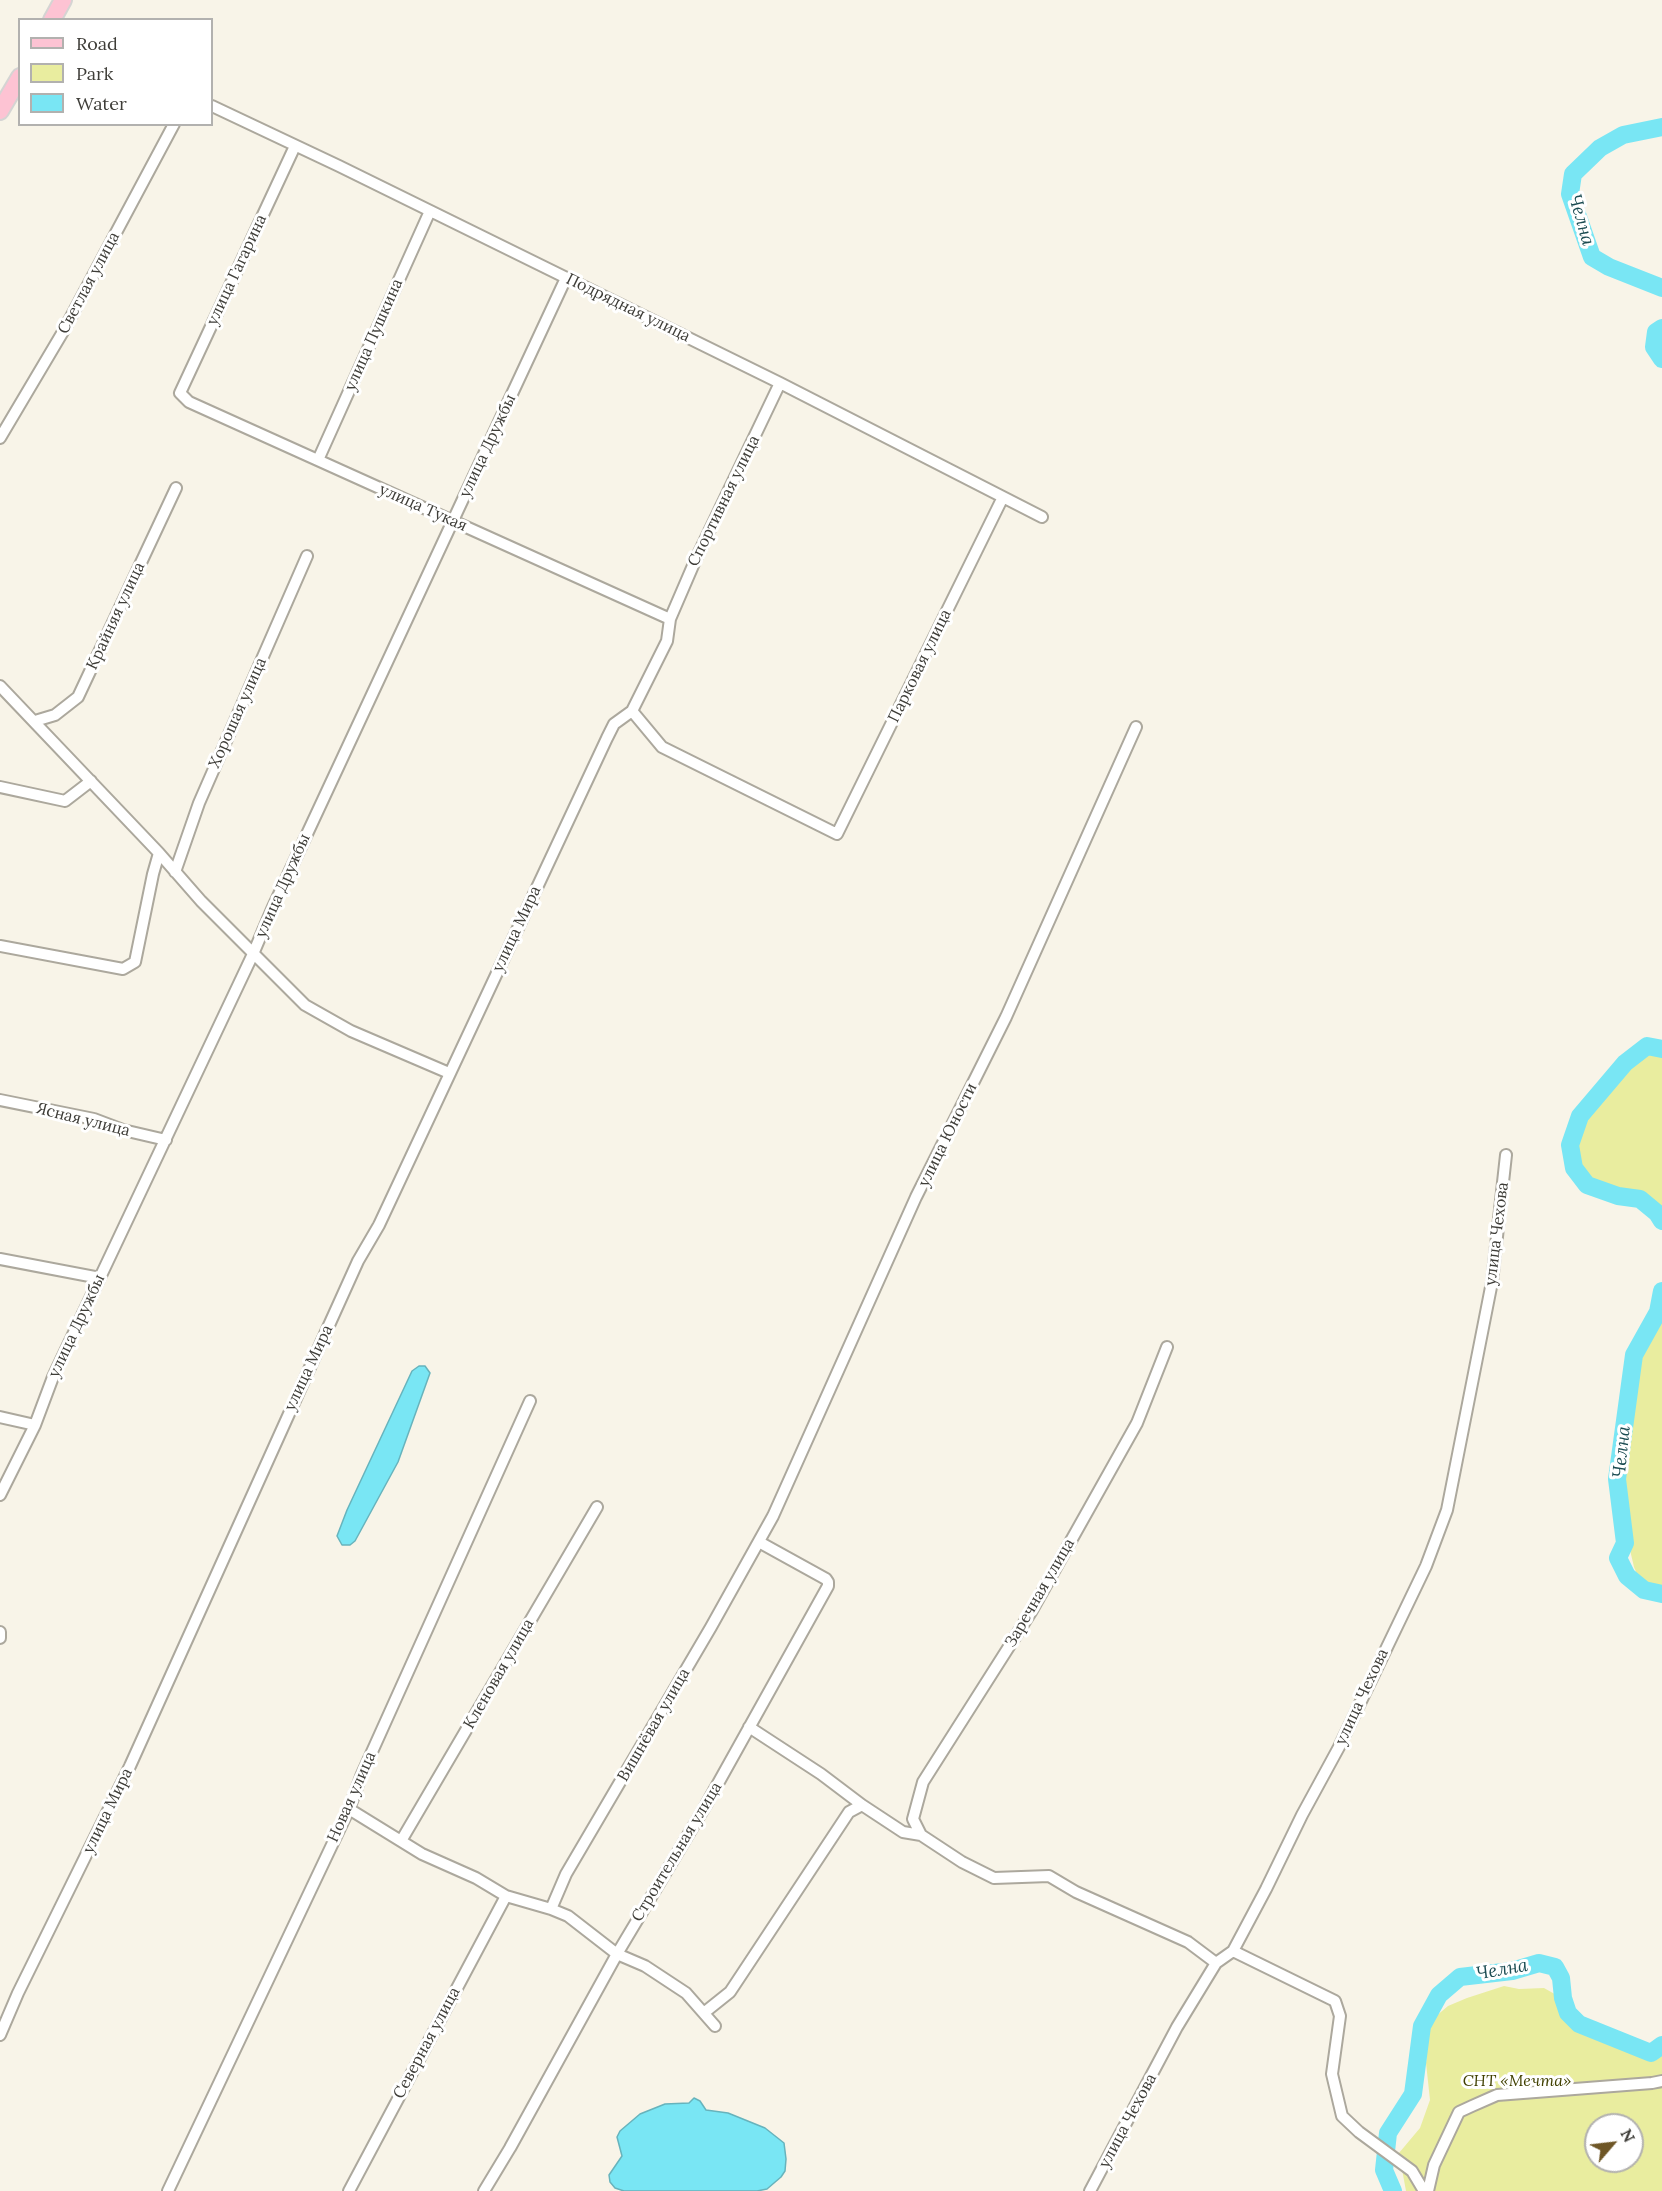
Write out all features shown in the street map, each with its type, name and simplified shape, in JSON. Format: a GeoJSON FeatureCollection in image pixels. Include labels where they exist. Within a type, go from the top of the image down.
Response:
{"type":"FeatureCollection","features":[{"type":"Feature","properties":{"kind":"main road"},"geometry":{"type":"LineString","coordinates":[[53,18],[63,0]]}},
{"type":"Feature","properties":{"kind":"main road"},"geometry":{"type":"LineString","coordinates":[[0,111],[18,80]]}},
{"type":"Feature","properties":{"kind":"street","name":"Подрядная улица"},"geometry":{"type":"LineString","coordinates":[[213,106],[780,383],[1042,517]]}},
{"type":"Feature","properties":{"kind":"street","name":"Светлая улица"},"geometry":{"type":"LineString","coordinates":[[0,438],[64,330],[173,126]]}},
{"type":"Feature","properties":{"kind":"street","name":"улица Гагарина"},"geometry":{"type":"LineString","coordinates":[[180,393],[295,146]]}},
{"type":"Feature","properties":{"kind":"street","name":"улица Пушкина"},"geometry":{"type":"LineString","coordinates":[[318,460],[430,211]]}},
{"type":"Feature","properties":{"kind":"street","name":"улица Дружбы"},"geometry":{"type":"LineString","coordinates":[[0,1495],[35,1425],[53,1377],[166,1140],[172,1121],[253,954],[567,278]]}},
{"type":"Feature","properties":{"kind":"street","name":"Спортивная улица"},"geometry":{"type":"LineString","coordinates":[[632,711],[667,641],[669,619],[695,561],[780,383]]}},
{"type":"Feature","properties":{"kind":"street","name":"улица Тукая"},"geometry":{"type":"LineString","coordinates":[[180,393],[189,402],[669,619]]}},
{"type":"Feature","properties":{"kind":"street","name":"Крайняя улица"},"geometry":{"type":"LineString","coordinates":[[34,721],[55,715],[78,697],[176,488]]}},
{"type":"Feature","properties":{"kind":"street","name":"Парковая улица"},"geometry":{"type":"LineString","coordinates":[[632,711],[662,747],[837,834],[1003,497]]}},
{"type":"Feature","properties":{"kind":"street","name":"Хорошая улица"},"geometry":{"type":"LineString","coordinates":[[175,872],[199,803],[307,556]]}},
{"type":"Feature","properties":{"kind":"street"},"geometry":{"type":"LineString","coordinates":[[0,686],[253,954],[305,1005],[351,1031],[449,1073]]}},
{"type":"Feature","properties":{"kind":"street","name":"улица Мира"},"geometry":{"type":"LineString","coordinates":[[0,2035],[18,1993],[130,1766],[353,1272],[380,1225],[607,738],[614,724],[632,711]]}},
{"type":"Feature","properties":{"kind":"street","name":"улица Юности"},"geometry":{"type":"LineString","coordinates":[[759,1542],[916,1197],[1006,1017],[1136,727]]}},
{"type":"Feature","properties":{"kind":"street"},"geometry":{"type":"LineString","coordinates":[[0,787],[65,801],[91,780]]}},
{"type":"Feature","properties":{"kind":"street"},"geometry":{"type":"LineString","coordinates":[[0,945],[123,969],[135,962],[159,853]]}},
{"type":"Feature","properties":{"kind":"street","name":"Ясная улица"},"geometry":{"type":"LineString","coordinates":[[0,1100],[94,1119],[123,1130],[166,1140]]}},
{"type":"Feature","properties":{"kind":"street","name":"улица Чехова"},"geometry":{"type":"LineString","coordinates":[[1090,2191],[1177,2027],[1216,1963],[1233,1951],[1339,1747],[1426,1566],[1447,1510],[1492,1282],[1506,1155]]}},
{"type":"Feature","properties":{"kind":"street"},"geometry":{"type":"LineString","coordinates":[[0,1259],[100,1278]]}},
{"type":"Feature","properties":{"kind":"street","name":"Заречная улица"},"geometry":{"type":"LineString","coordinates":[[921,1835],[913,1819],[923,1782],[1031,1612],[1131,1433],[1167,1347]]}},
{"type":"Feature","properties":{"kind":"street","name":"Новая улица"},"geometry":{"type":"LineString","coordinates":[[168,2191],[349,1809],[366,1764],[530,1401]]}},
{"type":"Feature","properties":{"kind":"street"},"geometry":{"type":"LineString","coordinates":[[0,1417],[35,1425]]}},
{"type":"Feature","properties":{"kind":"street","name":"Кленовая улица"},"geometry":{"type":"LineString","coordinates":[[401,1841],[597,1508]]}},
{"type":"Feature","properties":{"kind":"street","name":"Строительная улица"},"geometry":{"type":"LineString","coordinates":[[484,2191],[617,1954],[706,1805],[828,1582],[759,1542]]}},
{"type":"Feature","properties":{"kind":"street","name":"Вишнёвая улица"},"geometry":{"type":"LineString","coordinates":[[551,1909],[566,1874],[759,1542]]}},
{"type":"Feature","properties":{"kind":"street"},"geometry":{"type":"LineString","coordinates":[[0,1632],[0,1638]]}},
{"type":"Feature","properties":{"kind":"street"},"geometry":{"type":"LineString","coordinates":[[749,1728],[821,1774],[903,1832],[921,1835],[962,1862],[993,1878],[1049,1876],[1076,1892],[1188,1942],[1216,1963]]}},
{"type":"Feature","properties":{"kind":"street"},"geometry":{"type":"LineString","coordinates":[[705,2012],[730,1992],[849,1812],[862,1805]]}},
{"type":"Feature","properties":{"kind":"street"},"geometry":{"type":"LineString","coordinates":[[349,1809],[422,1854],[476,1878],[506,1896],[567,1916],[617,1954],[645,1966],[686,1993],[715,2026]]}},
{"type":"Feature","properties":{"kind":"street","name":"Северная улица"},"geometry":{"type":"LineString","coordinates":[[349,2191],[506,1896]]}},
{"type":"Feature","properties":{"kind":"street"},"geometry":{"type":"LineString","coordinates":[[1233,1951],[1335,2001],[1340,2016],[1332,2074],[1342,2116],[1359,2132],[1412,2171],[1426,2191]]}},
{"type":"Feature","properties":{"kind":"street"},"geometry":{"type":"LineString","coordinates":[[1426,2191],[1434,2165],[1459,2112],[1497,2095],[1652,2084],[1662,2081]]}},
{"type":"Feature","properties":{"kind":"green space"},"geometry":{"type":"Polygon","coordinates":[[[1650,1047],[1662,1055],[1662,1229],[1650,1213],[1639,1204],[1593,1194],[1581,1181],[1573,1166],[1573,1148],[1579,1129],[1629,1060],[1650,1047]]]}},
{"type":"Feature","properties":{"kind":"green space"},"geometry":{"type":"Polygon","coordinates":[[[1662,1305],[1662,1597],[1660,1597],[1642,1586],[1634,1567],[1626,1533],[1621,1474],[1630,1395],[1650,1333],[1662,1305]]]}},
{"type":"Feature","properties":{"kind":"green space","name":"СНТ «Мечта»"},"geometry":{"type":"Polygon","coordinates":[[[1504,1986],[1519,1989],[1544,1988],[1567,2001],[1583,2021],[1618,2040],[1646,2047],[1662,2045],[1662,2191],[1406,2191],[1399,2153],[1420,2128],[1430,2100],[1426,2063],[1429,2029],[1435,2017],[1448,2006],[1504,1986]]]}},
{"type":"Feature","properties":{"kind":"water"},"geometry":{"type":"Polygon","coordinates":[[[419,1366],[425,1366],[430,1373],[398,1462],[355,1541],[350,1545],[342,1545],[337,1536],[347,1510],[412,1371],[419,1366]]]}},
{"type":"Feature","properties":{"kind":"water"},"geometry":{"type":"Polygon","coordinates":[[[694,2098],[700,2101],[706,2110],[728,2113],[765,2128],[784,2143],[785,2171],[781,2177],[767,2189],[757,2191],[624,2191],[615,2188],[610,2182],[609,2175],[622,2156],[617,2137],[620,2131],[640,2114],[665,2104],[689,2103],[694,2098]]]}},
{"type":"Feature","properties":{"kind":"waterway","name":"Челна"},"geometry":{"type":"LineString","coordinates":[[1662,127],[1623,135],[1600,148],[1573,174],[1570,194],[1592,257],[1609,267],[1662,288]]}},
{"type":"Feature","properties":{"kind":"waterway","name":"Челна"},"geometry":{"type":"LineString","coordinates":[[1662,328],[1656,332],[1654,347],[1662,359]]}},
{"type":"Feature","properties":{"kind":"waterway","name":"Челна"},"geometry":{"type":"LineString","coordinates":[[1662,1049],[1647,1046],[1625,1063],[1580,1116],[1570,1145],[1574,1168],[1587,1185],[1618,1196],[1640,1199],[1657,1213],[1662,1221]]}},
{"type":"Feature","properties":{"kind":"waterway","name":"Челна"},"geometry":{"type":"LineString","coordinates":[[1662,1291],[1658,1312],[1634,1355],[1617,1479],[1625,1543],[1618,1558],[1627,1576],[1644,1590],[1662,1594]]}},
{"type":"Feature","properties":{"kind":"waterway","name":"Челна"},"geometry":{"type":"LineString","coordinates":[[1393,2191],[1384,2170],[1388,2133],[1413,2094],[1422,2026],[1439,1995],[1460,1977],[1512,1971],[1539,1963],[1555,1967],[1561,1978],[1563,1998],[1568,2013],[1579,2024],[1651,2053],[1662,2045]]}}]}
